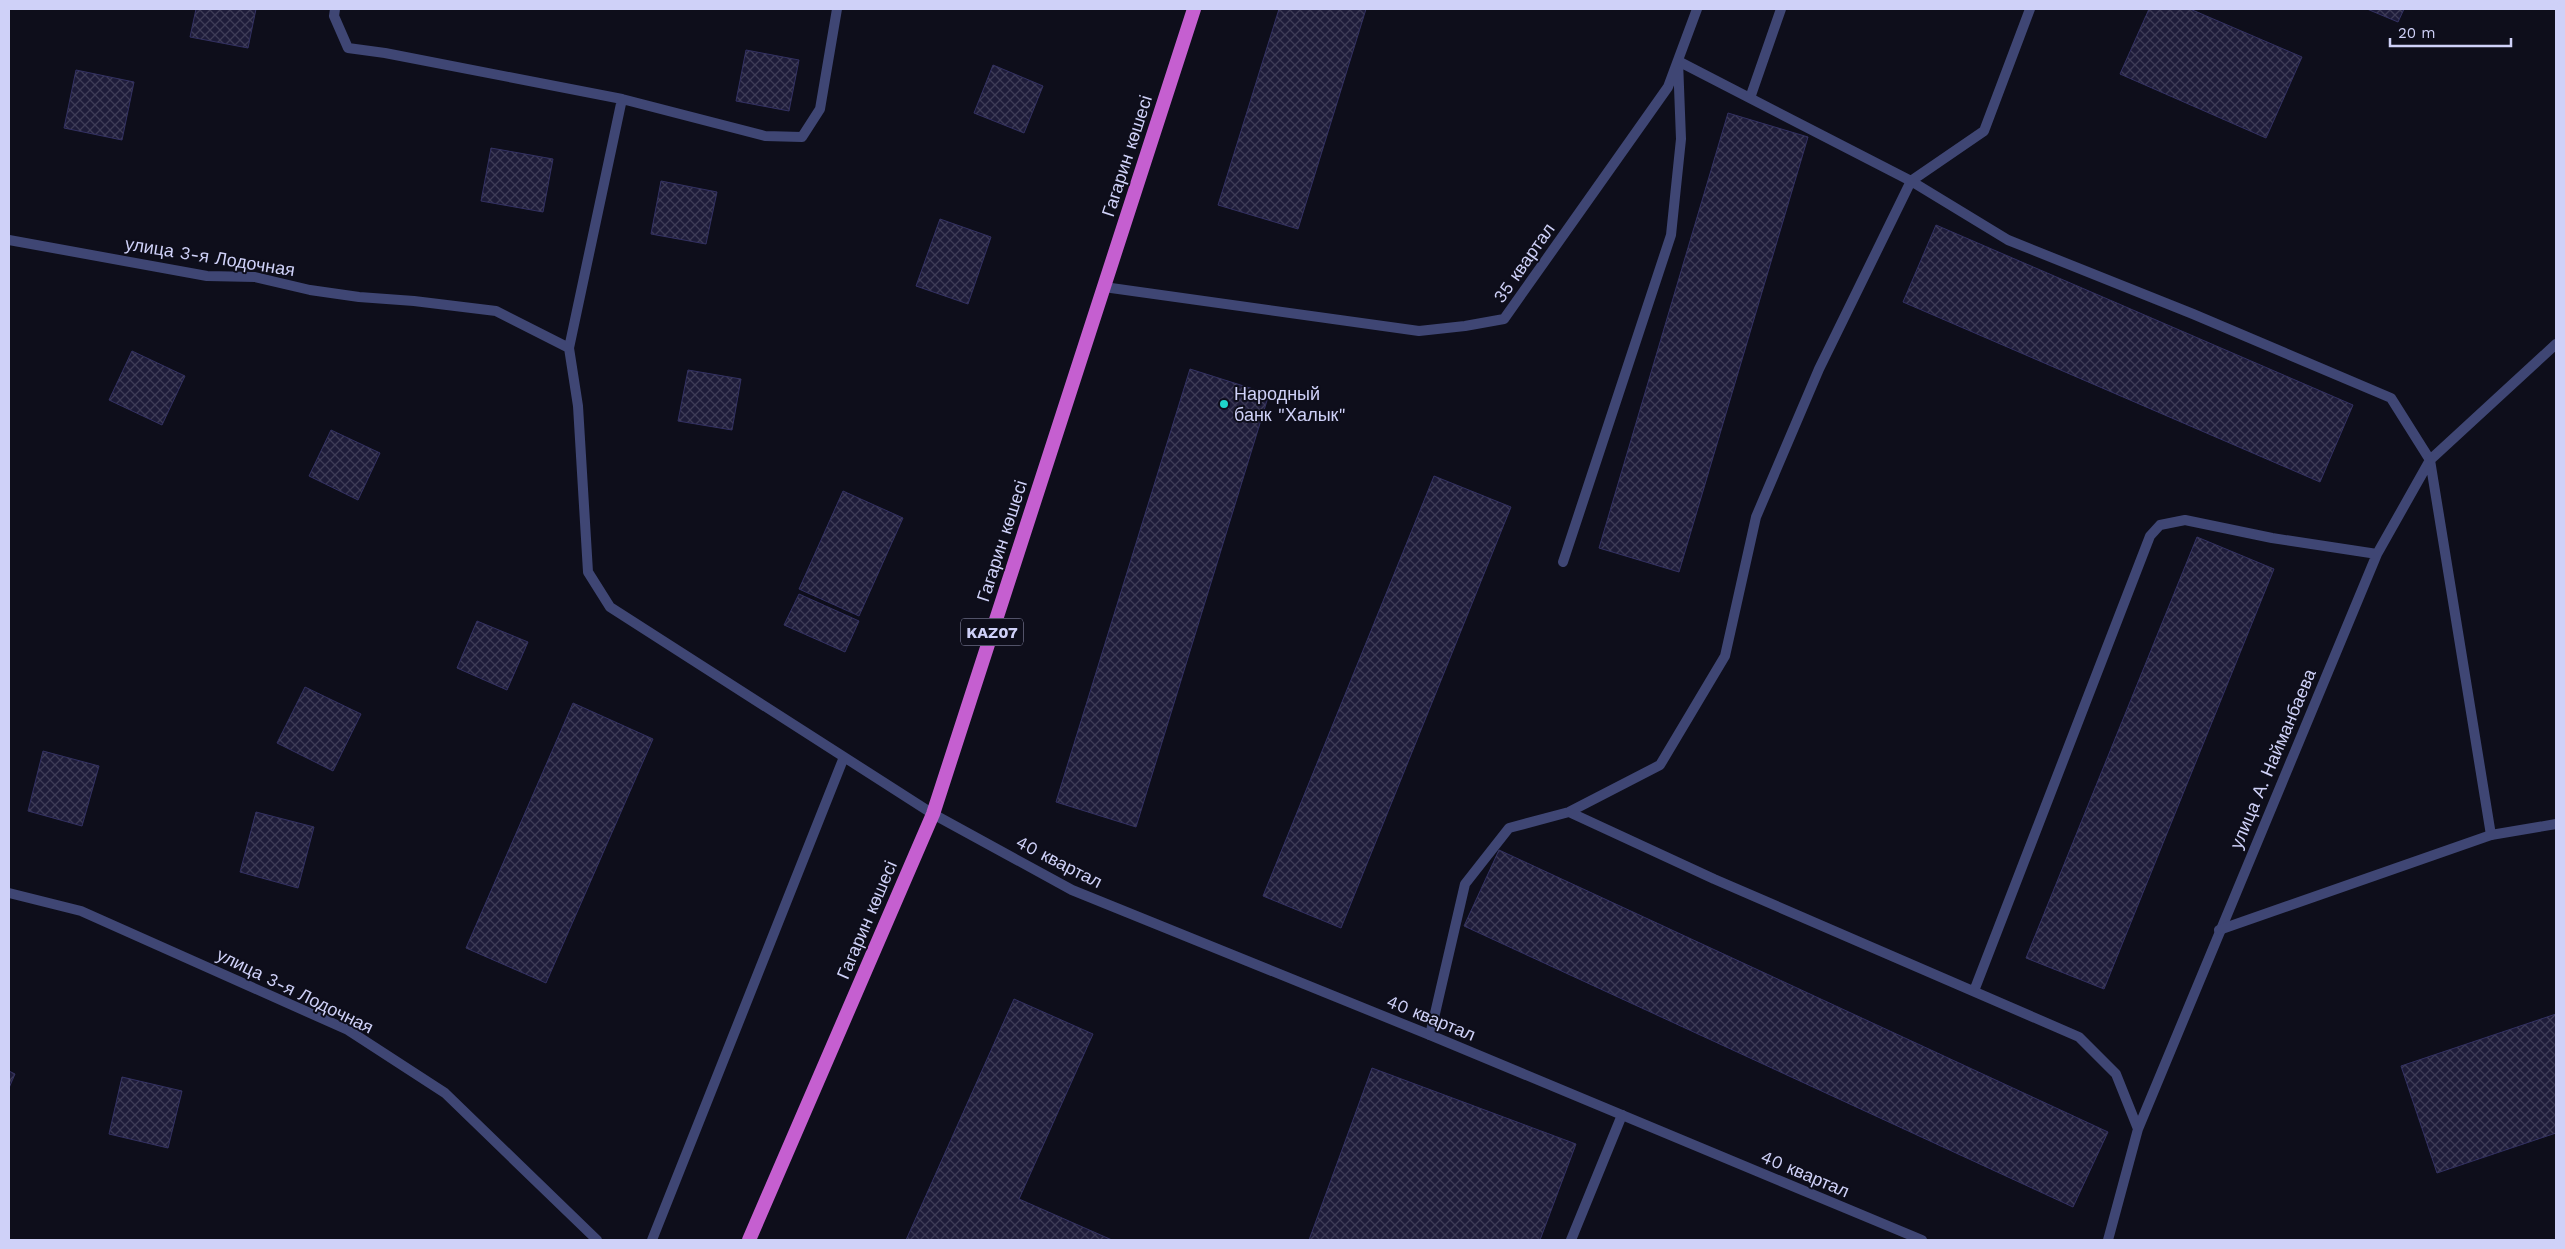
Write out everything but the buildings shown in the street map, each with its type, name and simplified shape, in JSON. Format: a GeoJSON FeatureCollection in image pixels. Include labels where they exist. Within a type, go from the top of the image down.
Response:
{"type":"FeatureCollection","features":[{"type":"Feature","properties":{"kind":"highway","name":"Гагарин көшесі"},"geometry":{"type":"LineString","coordinates":[[749,1240],[933,814],[1194,9]]}},
{"type":"Feature","properties":{"kind":"street"},"geometry":{"type":"LineString","coordinates":[[335,9],[334,16],[348,48],[385,53],[622,99],[765,136],[802,137],[820,109],[837,9]]}},
{"type":"Feature","properties":{"kind":"street","name":"35 квартал"},"geometry":{"type":"LineString","coordinates":[[1104,287],[1420,331],[1466,326],[1504,318],[1668,87],[1697,9]]}},
{"type":"Feature","properties":{"kind":"street"},"geometry":{"type":"LineString","coordinates":[[1750,98],[1781,9]]}},
{"type":"Feature","properties":{"kind":"street"},"geometry":{"type":"LineString","coordinates":[[1430,1035],[1465,884],[1509,828],[1569,812],[1660,766],[1725,656],[1756,517],[1819,369],[1911,181],[1984,131],[2030,9]]}},
{"type":"Feature","properties":{"kind":"street"},"geometry":{"type":"LineString","coordinates":[[1563,562],[1670,235],[1681,138],[1678,62],[1911,181],[2008,240],[2193,314],[2391,398],[2430,460],[2491,835]]}},
{"type":"Feature","properties":{"kind":"street"},"geometry":{"type":"LineString","coordinates":[[569,348],[622,99]]}},
{"type":"Feature","properties":{"kind":"street","name":"улица 3-я Лодочная"},"geometry":{"type":"LineString","coordinates":[[9,240],[207,276],[255,277],[310,290],[359,298],[414,301],[496,311],[569,348]]}},
{"type":"Feature","properties":{"kind":"street","name":"улица А. Найманбаева"},"geometry":{"type":"LineString","coordinates":[[2108,1240],[2138,1129],[2219,930],[2377,554],[2430,460],[2556,344]]}},
{"type":"Feature","properties":{"kind":"street","name":"40 квартал"},"geometry":{"type":"LineString","coordinates":[[569,348],[578,406],[588,572],[610,607],[933,814],[1072,890],[1430,1035],[1922,1240]]}},
{"type":"Feature","properties":{"kind":"street"},"geometry":{"type":"LineString","coordinates":[[1974,991],[2150,536],[2160,525],[2185,520],[2272,538],[2377,554]]}},
{"type":"Feature","properties":{"kind":"street"},"geometry":{"type":"LineString","coordinates":[[652,1240],[844,757]]}},
{"type":"Feature","properties":{"kind":"street"},"geometry":{"type":"LineString","coordinates":[[1569,812],[1714,879],[2079,1037],[2116,1074],[2138,1129]]}},
{"type":"Feature","properties":{"kind":"street"},"geometry":{"type":"LineString","coordinates":[[2219,930],[2491,835],[2556,824]]}},
{"type":"Feature","properties":{"kind":"street","name":"улица 3-я Лодочная"},"geometry":{"type":"LineString","coordinates":[[9,892],[81,911],[348,1030],[445,1093],[597,1240]]}},
{"type":"Feature","properties":{"kind":"street"},"geometry":{"type":"LineString","coordinates":[[1571,1240],[1622,1115]]}},
{"type":"Feature","properties":{"kind":"place","name":"Народный банк \"Халык\""},"geometry":{"type":"Point","coordinates":[1224,404]}}]}
